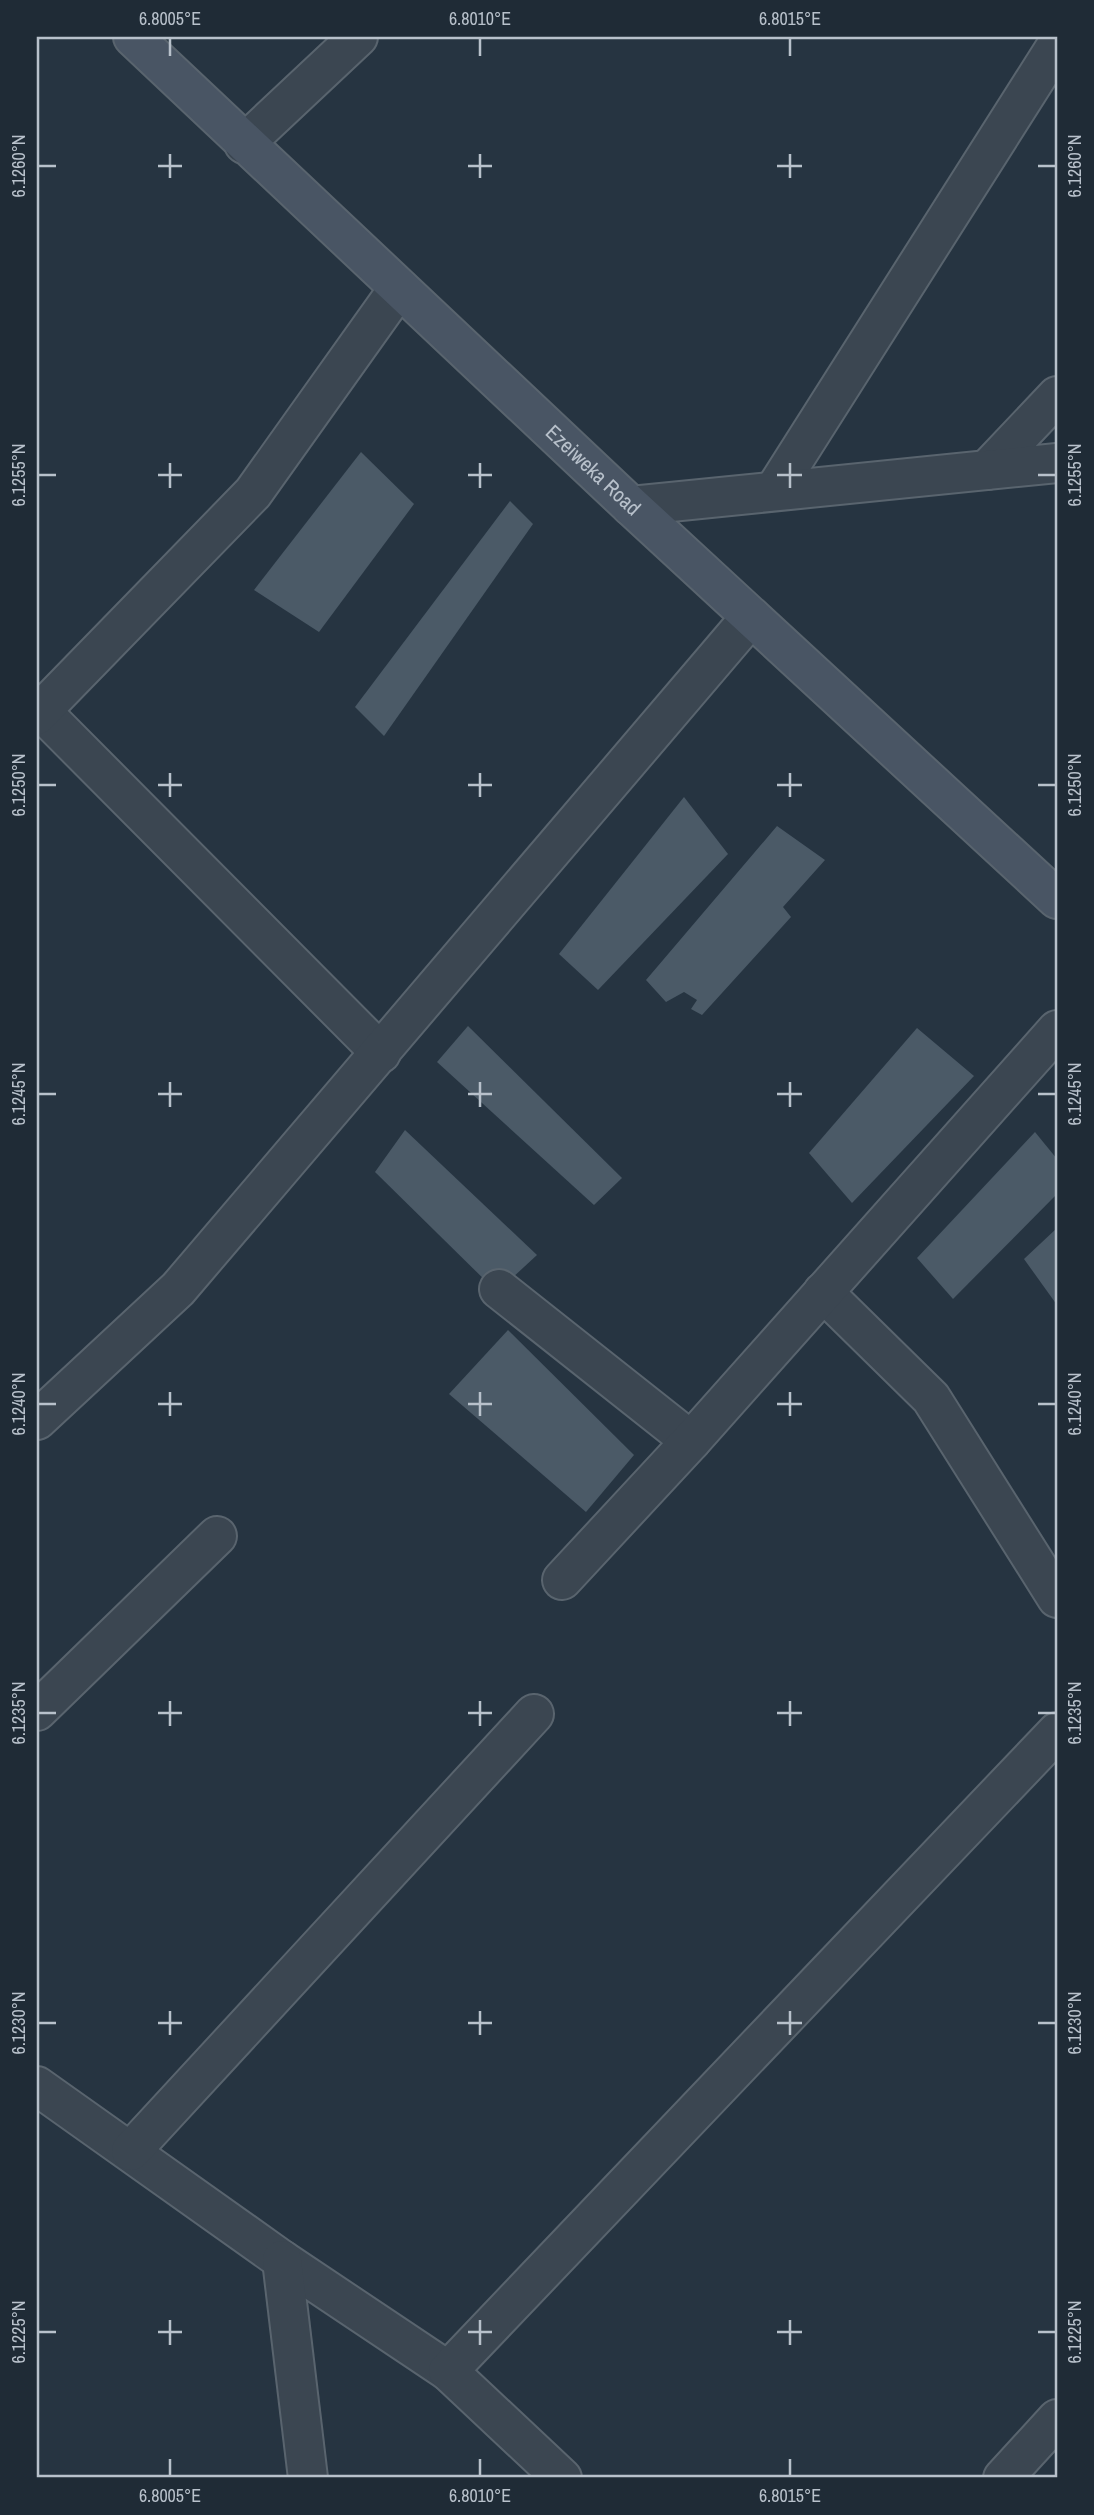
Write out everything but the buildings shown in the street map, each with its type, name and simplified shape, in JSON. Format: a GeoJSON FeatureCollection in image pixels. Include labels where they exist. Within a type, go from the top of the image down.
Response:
{"type":"FeatureCollection","features":[{"type":"Feature","properties":{"kind":"main road","name":"Ezeiweka Road"},"geometry":{"type":"LineString","coordinates":[[133,37],[631,506],[1057,899]]}},
{"type":"Feature","properties":{"kind":"street"},"geometry":{"type":"LineString","coordinates":[[244,144],[358,37]]}},
{"type":"Feature","properties":{"kind":"street"},"geometry":{"type":"LineString","coordinates":[[774,491],[1057,45]]}},
{"type":"Feature","properties":{"kind":"street"},"geometry":{"type":"LineString","coordinates":[[381,1053],[38,711],[253,493],[399,288]]}},
{"type":"Feature","properties":{"kind":"street"},"geometry":{"type":"LineString","coordinates":[[987,470],[1057,396]]}},
{"type":"Feature","properties":{"kind":"street"},"geometry":{"type":"LineString","coordinates":[[631,506],[1057,463]]}},
{"type":"Feature","properties":{"kind":"street"},"geometry":{"type":"LineString","coordinates":[[37,1420],[178,1289],[751,617]]}},
{"type":"Feature","properties":{"kind":"street"},"geometry":{"type":"LineString","coordinates":[[562,1580],[691,1441],[1057,1030]]}},
{"type":"Feature","properties":{"kind":"street"},"geometry":{"type":"LineString","coordinates":[[499,1289],[691,1441]]}},
{"type":"Feature","properties":{"kind":"street"},"geometry":{"type":"LineString","coordinates":[[823,1292],[931,1398],[1057,1598]]}},
{"type":"Feature","properties":{"kind":"street"},"geometry":{"type":"LineString","coordinates":[[37,1711],[217,1536]]}},
{"type":"Feature","properties":{"kind":"street"},"geometry":{"type":"LineString","coordinates":[[131,2151],[534,1714]]}},
{"type":"Feature","properties":{"kind":"street"},"geometry":{"type":"LineString","coordinates":[[448,2371],[1057,1732]]}},
{"type":"Feature","properties":{"kind":"street"},"geometry":{"type":"LineString","coordinates":[[37,2086],[282,2260],[448,2371],[562,2478]]}},
{"type":"Feature","properties":{"kind":"street"},"geometry":{"type":"LineString","coordinates":[[282,2260],[308,2478]]}},
{"type":"Feature","properties":{"kind":"street"},"geometry":{"type":"LineString","coordinates":[[1003,2478],[1057,2419]]}}]}
